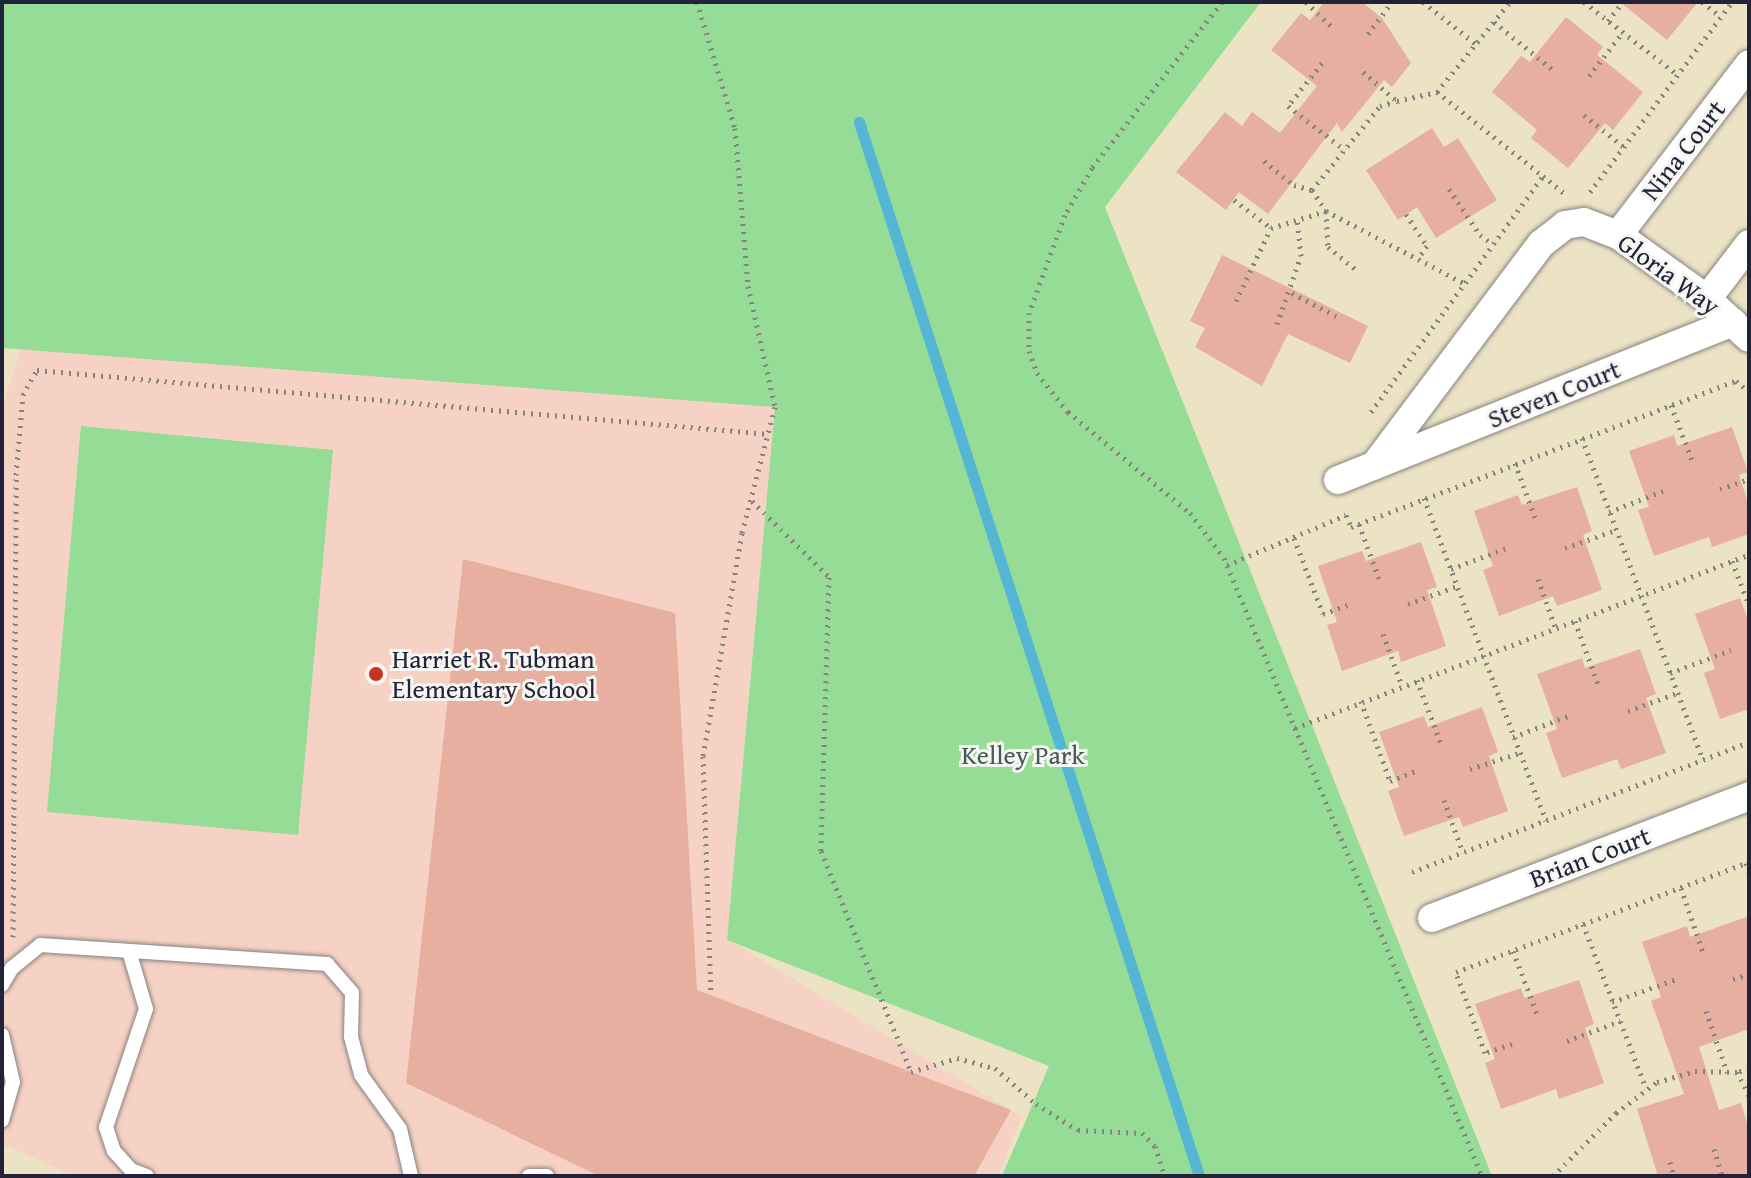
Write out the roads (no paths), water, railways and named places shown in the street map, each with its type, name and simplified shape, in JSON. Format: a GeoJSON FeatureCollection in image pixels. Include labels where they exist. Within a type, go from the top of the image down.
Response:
{"type":"FeatureCollection","features":[{"type":"Feature","properties":{"kind":"street","name":"Nina Court"},"geometry":{"type":"LineString","coordinates":[[1618,235],[1749,64]]}},
{"type":"Feature","properties":{"kind":"street","name":"Gloria Way"},"geometry":{"type":"LineString","coordinates":[[1375,465],[1541,244],[1565,225],[1584,222],[1618,235],[1707,299],[1741,330]]}},
{"type":"Feature","properties":{"kind":"street"},"geometry":{"type":"LineString","coordinates":[[1707,299],[1749,244]]}},
{"type":"Feature","properties":{"kind":"street","name":"Steven Court"},"geometry":{"type":"LineString","coordinates":[[1338,480],[1741,330]]}},
{"type":"Feature","properties":{"kind":"street","name":"Brian Court"},"geometry":{"type":"LineString","coordinates":[[1432,918],[1749,796]]}},
{"type":"Feature","properties":{"kind":"lane"},"geometry":{"type":"LineString","coordinates":[[2,985],[12,968],[40,945],[327,964],[352,993],[351,1037],[361,1075],[400,1129],[411,1176]]}},
{"type":"Feature","properties":{"kind":"lane"},"geometry":{"type":"LineString","coordinates":[[129,951],[146,1009],[106,1127],[114,1151],[131,1170],[147,1176]]}},
{"type":"Feature","properties":{"kind":"lane"},"geometry":{"type":"LineString","coordinates":[[2,1035],[13,1082],[2,1120]]}},
{"type":"Feature","properties":{"kind":"lane"},"geometry":{"type":"LineString","coordinates":[[529,1176],[547,1176]]}},
{"type":"Feature","properties":{"kind":"waterway"},"geometry":{"type":"LineString","coordinates":[[859,122],[1199,1176]]}},
{"type":"Feature","properties":{"kind":"place","name":"Harriet R. Tubman Elementary School"},"geometry":{"type":"Point","coordinates":[376,674]}},
{"type":"Feature","properties":{"kind":"park label","name":"Kelley Park"},"geometry":{"type":"Point","coordinates":[1023,755]}}]}
